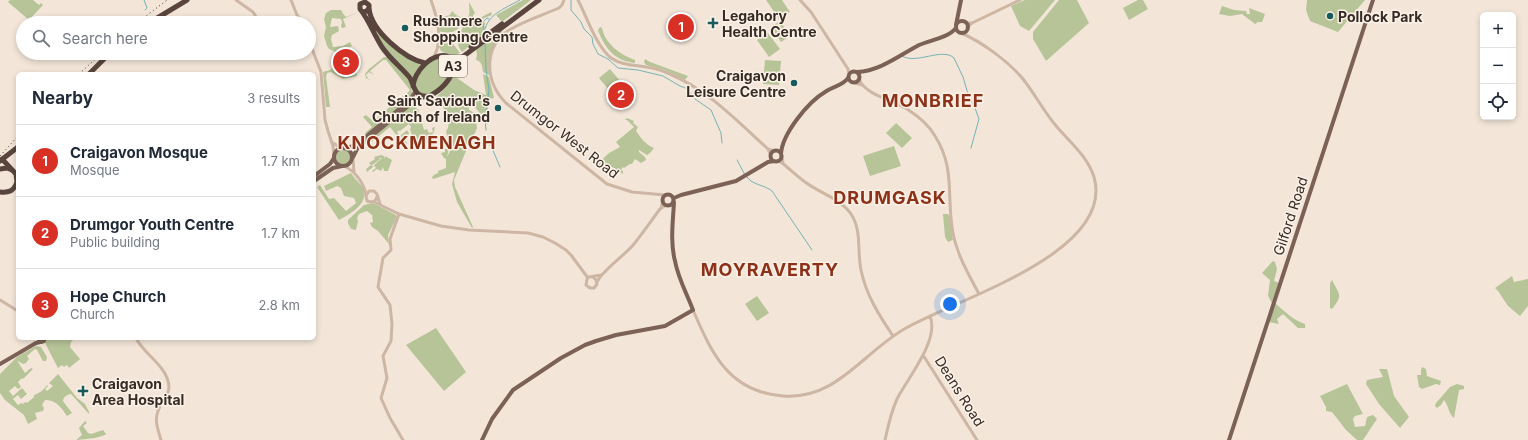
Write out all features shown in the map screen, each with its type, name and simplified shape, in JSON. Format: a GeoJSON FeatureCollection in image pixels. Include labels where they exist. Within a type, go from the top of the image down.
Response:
{"type":"FeatureCollection","features":[{"type":"Feature","properties":{"kind":"highway"},"geometry":{"type":"LineString","coordinates":[[161,16],[187,0]]}},
{"type":"Feature","properties":{"kind":"highway","name":"A3"},"geometry":{"type":"LineString","coordinates":[[427,97],[443,87],[452,74],[453,67],[457,61],[534,0]]}},
{"type":"Feature","properties":{"kind":"highway","name":"A3"},"geometry":{"type":"LineString","coordinates":[[413,86],[416,76],[426,63],[433,58],[438,55],[453,58],[457,57],[485,39],[539,0]]}},
{"type":"Feature","properties":{"kind":"highway","name":"A3"},"geometry":{"type":"LineString","coordinates":[[415,92],[409,76],[393,61],[381,46],[360,9],[361,2],[368,4],[370,14],[378,28],[392,44],[408,56],[426,63]]}},
{"type":"Feature","properties":{"kind":"highway"},"geometry":{"type":"LineString","coordinates":[[363,12],[367,11],[369,8]]}},
{"type":"Feature","properties":{"kind":"highway","name":"A3"},"geometry":{"type":"LineString","coordinates":[[444,56],[451,61],[453,67]]}},
{"type":"Feature","properties":{"kind":"highway"},"geometry":{"type":"LineString","coordinates":[[91,72],[103,60]]}},
{"type":"Feature","properties":{"kind":"highway"},"geometry":{"type":"LineString","coordinates":[[415,92],[421,96],[427,97]]}},
{"type":"Feature","properties":{"kind":"highway"},"geometry":{"type":"LineString","coordinates":[[4,160],[16,149]]}},
{"type":"Feature","properties":{"kind":"highway"},"geometry":{"type":"LineString","coordinates":[[4,160],[8,160],[9,166]]}},
{"type":"Feature","properties":{"kind":"highway"},"geometry":{"type":"LineString","coordinates":[[4,160],[14,171],[16,176]]}},
{"type":"Feature","properties":{"kind":"highway"},"geometry":{"type":"LineString","coordinates":[[0,169],[6,168],[14,171]]}},
{"type":"Feature","properties":{"kind":"highway"},"geometry":{"type":"LineString","coordinates":[[0,192],[9,192],[14,188],[16,182]]}},
{"type":"Feature","properties":{"kind":"main road"},"geometry":{"type":"LineString","coordinates":[[960,33],[956,27],[961,0]]}},
{"type":"Feature","properties":{"kind":"main road","name":"Gilford Road"},"geometry":{"type":"LineString","coordinates":[[1228,440],[1373,0]]}},
{"type":"Feature","properties":{"kind":"main road"},"geometry":{"type":"LineString","coordinates":[[949,33],[965,32],[965,25],[958,15]]}},
{"type":"Feature","properties":{"kind":"main road"},"geometry":{"type":"LineString","coordinates":[[768,162],[773,153],[782,146],[804,110],[818,97],[840,84],[851,73],[865,71],[949,33],[956,27],[965,25]]}},
{"type":"Feature","properties":{"kind":"main road"},"geometry":{"type":"LineString","coordinates":[[840,84],[854,82],[860,78],[865,71]]}},
{"type":"Feature","properties":{"kind":"main road"},"geometry":{"type":"LineString","coordinates":[[851,73],[860,78]]}},
{"type":"Feature","properties":{"kind":"main road"},"geometry":{"type":"LineString","coordinates":[[851,73],[854,82]]}},
{"type":"Feature","properties":{"kind":"main road"},"geometry":{"type":"LineString","coordinates":[[316,174],[330,164],[337,150],[356,145],[410,100],[415,92]]}},
{"type":"Feature","properties":{"kind":"main road"},"geometry":{"type":"LineString","coordinates":[[316,180],[333,168],[350,164],[357,148],[412,103],[418,99],[427,97]]}},
{"type":"Feature","properties":{"kind":"main road"},"geometry":{"type":"LineString","coordinates":[[673,212],[663,200],[665,195],[683,194],[736,181],[768,162],[776,161],[781,155],[782,146]]}},
{"type":"Feature","properties":{"kind":"main road"},"geometry":{"type":"LineString","coordinates":[[345,148],[351,151],[353,158]]}},
{"type":"Feature","properties":{"kind":"main road"},"geometry":{"type":"LineString","coordinates":[[773,153],[781,155]]}},
{"type":"Feature","properties":{"kind":"main road"},"geometry":{"type":"LineString","coordinates":[[773,153],[776,161]]}},
{"type":"Feature","properties":{"kind":"main road"},"geometry":{"type":"LineString","coordinates":[[334,156],[337,164],[343,166]]}},
{"type":"Feature","properties":{"kind":"main road"},"geometry":{"type":"LineString","coordinates":[[482,440],[492,419],[513,390],[561,358],[585,345],[596,341],[616,335],[665,326],[693,310],[679,276],[675,261],[672,240],[674,200],[670,194]]}},
{"type":"Feature","properties":{"kind":"main road"},"geometry":{"type":"LineString","coordinates":[[667,205],[672,204],[674,200],[683,194]]}},
{"type":"Feature","properties":{"kind":"main road"},"geometry":{"type":"LineString","coordinates":[[0,364],[41,340]]}},
{"type":"Feature","properties":{"kind":"street"},"geometry":{"type":"LineString","coordinates":[[236,0],[253,12],[256,16]]}},
{"type":"Feature","properties":{"kind":"street"},"geometry":{"type":"LineString","coordinates":[[431,0],[437,22],[438,47],[433,58]]}},
{"type":"Feature","properties":{"kind":"street"},"geometry":{"type":"LineString","coordinates":[[578,0],[600,44],[611,57],[624,64],[647,67],[662,71],[687,82],[718,104],[773,153]]}},
{"type":"Feature","properties":{"kind":"street"},"geometry":{"type":"LineString","coordinates":[[800,0],[809,10],[851,73]]}},
{"type":"Feature","properties":{"kind":"street"},"geometry":{"type":"LineString","coordinates":[[970,38],[965,25],[1020,0]]}},
{"type":"Feature","properties":{"kind":"street"},"geometry":{"type":"LineString","coordinates":[[291,1],[297,16]]}},
{"type":"Feature","properties":{"kind":"street","name":"Drumgor West Road"},"geometry":{"type":"LineString","coordinates":[[563,1],[559,8],[508,31],[496,45],[490,63],[490,74],[493,83],[502,99],[602,181],[624,191],[665,195]]}},
{"type":"Feature","properties":{"kind":"street"},"geometry":{"type":"LineString","coordinates":[[693,310],[716,359],[739,381],[768,394],[783,396],[803,395],[822,390],[846,376],[875,349],[893,336],[930,316],[1033,267],[1058,250],[1077,232],[1090,217],[1095,199],[1095,184],[1089,165],[1050,118],[1025,81],[1004,60],[960,33]]}},
{"type":"Feature","properties":{"kind":"street"},"geometry":{"type":"LineString","coordinates":[[438,47],[444,56]]}},
{"type":"Feature","properties":{"kind":"street"},"geometry":{"type":"LineString","coordinates":[[316,57],[323,81],[326,126],[332,141],[334,156]]}},
{"type":"Feature","properties":{"kind":"street"},"geometry":{"type":"LineString","coordinates":[[860,78],[862,85]]}},
{"type":"Feature","properties":{"kind":"street"},"geometry":{"type":"LineString","coordinates":[[854,82],[862,85],[869,91],[908,109],[921,119],[932,131],[946,156],[949,169],[952,222],[957,248],[979,294]]}},
{"type":"Feature","properties":{"kind":"street"},"geometry":{"type":"LineString","coordinates":[[332,141],[338,146],[345,148]]}},
{"type":"Feature","properties":{"kind":"street"},"geometry":{"type":"LineString","coordinates":[[781,155],[784,165]]}},
{"type":"Feature","properties":{"kind":"street"},"geometry":{"type":"LineString","coordinates":[[353,158],[354,172],[363,186],[368,201],[380,204],[399,214],[427,223],[476,231],[521,232],[543,237],[560,246],[572,255],[588,278]]}},
{"type":"Feature","properties":{"kind":"street"},"geometry":{"type":"LineString","coordinates":[[776,161],[784,165],[808,184],[839,202],[852,215],[857,229],[859,263],[866,290],[893,336]]}},
{"type":"Feature","properties":{"kind":"street"},"geometry":{"type":"LineString","coordinates":[[343,166],[354,172]]}},
{"type":"Feature","properties":{"kind":"street"},"geometry":{"type":"LineString","coordinates":[[363,186],[370,191],[375,192],[380,204]]}},
{"type":"Feature","properties":{"kind":"street"},"geometry":{"type":"LineString","coordinates":[[366,195],[370,191]]}},
{"type":"Feature","properties":{"kind":"street"},"geometry":{"type":"LineString","coordinates":[[588,278],[586,284],[590,288],[594,288],[601,275],[623,257],[634,244],[660,209],[663,200],[656,194]]}},
{"type":"Feature","properties":{"kind":"street"},"geometry":{"type":"LineString","coordinates":[[374,202],[377,197]]}},
{"type":"Feature","properties":{"kind":"street"},"geometry":{"type":"LineString","coordinates":[[660,209],[667,205]]}},
{"type":"Feature","properties":{"kind":"street"},"geometry":{"type":"LineString","coordinates":[[399,214],[390,239],[391,250],[383,258],[378,287],[390,305],[392,316],[391,341],[383,356],[387,378],[381,398],[390,418],[403,440]]}},
{"type":"Feature","properties":{"kind":"street"},"geometry":{"type":"LineString","coordinates":[[588,278],[601,275]]}},
{"type":"Feature","properties":{"kind":"street"},"geometry":{"type":"LineString","coordinates":[[593,277],[597,282]]}},
{"type":"Feature","properties":{"kind":"street"},"geometry":{"type":"LineString","coordinates":[[0,300],[16,310]]}},
{"type":"Feature","properties":{"kind":"street"},"geometry":{"type":"LineString","coordinates":[[885,440],[895,405],[923,355],[932,326],[930,316]]}},
{"type":"Feature","properties":{"kind":"street"},"geometry":{"type":"LineString","coordinates":[[137,340],[141,347],[162,369],[169,387],[168,393],[156,416],[156,425],[161,440]]}},
{"type":"Feature","properties":{"kind":"street","name":"Deans Road"},"geometry":{"type":"LineString","coordinates":[[923,355],[977,440]]}},
{"type":"Feature","properties":{"kind":"green space"},"geometry":{"type":"Polygon","coordinates":[[[10,0],[33,0],[39,5],[41,3],[43,5],[33,16],[24,16],[8,2],[10,0]]]}},
{"type":"Feature","properties":{"kind":"green space"},"geometry":{"type":"Polygon","coordinates":[[[523,0],[531,0],[502,22],[496,15],[523,0]]]}},
{"type":"Feature","properties":{"kind":"green space"},"geometry":{"type":"Polygon","coordinates":[[[766,0],[782,0],[790,12],[779,19],[766,0]]]}},
{"type":"Feature","properties":{"kind":"green space"},"geometry":{"type":"Polygon","coordinates":[[[1025,0],[1055,0],[1029,31],[1020,26],[1011,6],[1025,0]]]}},
{"type":"Feature","properties":{"kind":"green space"},"geometry":{"type":"Polygon","coordinates":[[[1059,0],[1077,0],[1089,23],[1046,61],[1033,39],[1033,32],[1059,0]]]}},
{"type":"Feature","properties":{"kind":"green space"},"geometry":{"type":"Polygon","coordinates":[[[1138,0],[1143,0],[1148,9],[1129,20],[1123,8],[1138,0]]]}},
{"type":"Feature","properties":{"kind":"green space","name":"Pollock Park"},"geometry":{"type":"Polygon","coordinates":[[[1307,0],[1365,0],[1338,32],[1310,21],[1306,10],[1307,0]]]}},
{"type":"Feature","properties":{"kind":"green space"},"geometry":{"type":"Polygon","coordinates":[[[469,2],[475,13],[473,15],[474,21],[491,12],[492,15],[484,18],[482,21],[485,23],[483,35],[462,52],[459,47],[458,38],[469,15],[469,2]]]}},
{"type":"Feature","properties":{"kind":"green space"},"geometry":{"type":"Polygon","coordinates":[[[1222,6],[1234,10],[1246,11],[1247,14],[1250,14],[1249,8],[1265,14],[1262,22],[1255,24],[1242,14],[1230,16],[1219,14],[1222,6]]]}},
{"type":"Feature","properties":{"kind":"green space"},"geometry":{"type":"Polygon","coordinates":[[[331,10],[341,10],[346,17],[359,12],[343,19],[346,27],[342,28],[341,19],[332,18],[330,27],[338,26],[339,31],[332,35],[331,39],[333,47],[343,46],[350,42],[352,46],[341,51],[349,55],[341,56],[329,49],[327,46],[324,36],[326,27],[324,19],[326,13],[331,10]]]}},
{"type":"Feature","properties":{"kind":"green space"},"geometry":{"type":"Polygon","coordinates":[[[452,11],[456,15],[465,19],[455,31],[439,31],[439,18],[450,15],[452,11]]]}},
{"type":"Feature","properties":{"kind":"green space"},"geometry":{"type":"Polygon","coordinates":[[[780,21],[790,36],[781,42],[771,27],[780,21]]]}},
{"type":"Feature","properties":{"kind":"green space"},"geometry":{"type":"Polygon","coordinates":[[[600,27],[602,28],[606,39],[610,44],[619,52],[635,60],[635,63],[622,60],[612,54],[605,45],[598,30],[600,27]]]}},
{"type":"Feature","properties":{"kind":"green space"},"geometry":{"type":"Polygon","coordinates":[[[500,30],[503,32],[493,46],[489,64],[489,75],[483,72],[481,63],[476,60],[476,48],[500,30]]]}},
{"type":"Feature","properties":{"kind":"green space"},"geometry":{"type":"Polygon","coordinates":[[[767,32],[780,49],[769,57],[757,40],[767,32]]]}},
{"type":"Feature","properties":{"kind":"green space"},"geometry":{"type":"Polygon","coordinates":[[[380,33],[384,38],[424,63],[413,80],[395,60],[376,35],[380,33]]]}},
{"type":"Feature","properties":{"kind":"green space"},"geometry":{"type":"Polygon","coordinates":[[[440,33],[448,37],[460,53],[452,56],[441,51],[439,47],[440,33]]]}},
{"type":"Feature","properties":{"kind":"green space"},"geometry":{"type":"Polygon","coordinates":[[[384,57],[388,57],[405,74],[412,90],[412,96],[367,135],[365,133],[372,127],[363,117],[366,115],[373,121],[403,96],[404,97],[410,90],[386,60],[383,60],[370,71],[374,75],[369,72],[366,75],[369,79],[366,78],[365,74],[369,69],[384,57]]]}},
{"type":"Feature","properties":{"kind":"green space"},"geometry":{"type":"Polygon","coordinates":[[[437,57],[447,58],[450,63],[450,74],[439,88],[430,95],[421,95],[414,85],[420,71],[437,57]]]}},
{"type":"Feature","properties":{"kind":"green space"},"geometry":{"type":"Polygon","coordinates":[[[645,59],[688,76],[685,80],[665,70],[646,65],[644,62],[645,59]]]}},
{"type":"Feature","properties":{"kind":"green space"},"geometry":{"type":"Polygon","coordinates":[[[765,60],[781,61],[779,85],[763,84],[765,60]]]}},
{"type":"Feature","properties":{"kind":"green space"},"geometry":{"type":"Polygon","coordinates":[[[335,65],[338,67],[337,72],[345,77],[356,71],[357,76],[343,79],[331,72],[327,73],[326,77],[330,107],[326,107],[323,72],[330,70],[335,65]]]}},
{"type":"Feature","properties":{"kind":"green space"},"geometry":{"type":"Polygon","coordinates":[[[610,69],[625,87],[614,96],[599,78],[610,69]]]}},
{"type":"Feature","properties":{"kind":"green space"},"geometry":{"type":"Polygon","coordinates":[[[483,74],[489,77],[494,98],[489,99],[487,118],[489,118],[488,124],[484,123],[483,117],[474,106],[469,106],[469,110],[475,113],[477,128],[474,135],[468,140],[466,151],[454,180],[455,187],[473,227],[472,228],[457,202],[452,184],[455,172],[433,179],[432,177],[438,173],[438,171],[446,168],[446,159],[441,153],[445,152],[445,149],[449,148],[447,157],[450,151],[449,146],[452,144],[451,140],[448,140],[446,131],[449,121],[441,101],[428,103],[443,90],[453,75],[474,90],[486,95],[483,74]]]}},
{"type":"Feature","properties":{"kind":"green space"},"geometry":{"type":"Polygon","coordinates":[[[412,104],[417,107],[416,109],[418,109],[424,130],[427,129],[429,133],[433,132],[432,128],[435,127],[433,133],[429,138],[418,144],[415,143],[413,137],[414,135],[412,135],[409,124],[400,131],[401,133],[399,130],[397,132],[400,136],[407,130],[409,133],[408,136],[407,135],[403,138],[407,143],[404,145],[390,127],[370,143],[368,140],[412,104]]]}},
{"type":"Feature","properties":{"kind":"green space"},"geometry":{"type":"Polygon","coordinates":[[[627,118],[634,121],[633,123],[638,127],[636,131],[646,143],[654,148],[647,155],[639,150],[646,160],[641,163],[635,159],[632,164],[624,168],[623,167],[621,170],[623,171],[623,174],[603,161],[603,164],[599,167],[596,165],[609,153],[620,147],[616,142],[634,127],[627,120],[625,120],[627,118]]]}},
{"type":"Feature","properties":{"kind":"green space"},"geometry":{"type":"Polygon","coordinates":[[[896,123],[912,138],[902,148],[886,133],[896,123]]]}},
{"type":"Feature","properties":{"kind":"green space"},"geometry":{"type":"Polygon","coordinates":[[[894,146],[901,166],[870,176],[863,156],[894,146]]]}},
{"type":"Feature","properties":{"kind":"green space"},"geometry":{"type":"Polygon","coordinates":[[[344,149],[350,151],[352,157],[350,163],[344,165],[338,163],[336,157],[338,151],[344,149]]]}},
{"type":"Feature","properties":{"kind":"green space"},"geometry":{"type":"Polygon","coordinates":[[[381,155],[384,156],[385,159],[385,156],[392,160],[388,171],[384,171],[383,167],[381,171],[377,169],[373,172],[372,171],[376,168],[374,165],[382,158],[379,157],[380,159],[371,166],[374,166],[367,172],[366,169],[371,165],[369,163],[375,159],[374,157],[381,155]]]}},
{"type":"Feature","properties":{"kind":"green space"},"geometry":{"type":"Polygon","coordinates":[[[351,173],[363,188],[364,198],[358,207],[339,220],[317,187],[320,185],[329,199],[334,198],[346,211],[356,203],[354,198],[344,196],[341,188],[337,186],[326,191],[324,186],[351,173]]]}},
{"type":"Feature","properties":{"kind":"green space"},"geometry":{"type":"Polygon","coordinates":[[[373,203],[396,215],[397,217],[388,235],[389,244],[378,231],[372,227],[370,223],[373,222],[372,215],[367,211],[359,214],[357,218],[358,221],[356,230],[351,229],[348,223],[348,220],[364,205],[373,203]]]}},
{"type":"Feature","properties":{"kind":"green space"},"geometry":{"type":"Polygon","coordinates":[[[943,214],[948,214],[950,217],[953,240],[948,242],[945,237],[943,214]]]}},
{"type":"Feature","properties":{"kind":"green space"},"geometry":{"type":"Polygon","coordinates":[[[1273,261],[1275,262],[1277,269],[1274,281],[1279,283],[1272,303],[1268,296],[1270,280],[1262,273],[1273,261]]]}},
{"type":"Feature","properties":{"kind":"green space"},"geometry":{"type":"Polygon","coordinates":[[[1512,276],[1514,282],[1528,279],[1528,306],[1520,316],[1508,306],[1495,288],[1512,276]]]}},
{"type":"Feature","properties":{"kind":"green space"},"geometry":{"type":"Polygon","coordinates":[[[1332,280],[1337,289],[1339,298],[1332,309],[1330,308],[1330,283],[1332,280]]]}},
{"type":"Feature","properties":{"kind":"green space"},"geometry":{"type":"Polygon","coordinates":[[[757,296],[769,313],[757,321],[745,304],[757,296]]]}},
{"type":"Feature","properties":{"kind":"green space"},"geometry":{"type":"Polygon","coordinates":[[[1275,303],[1293,318],[1305,324],[1305,328],[1298,328],[1283,314],[1277,319],[1279,324],[1269,322],[1275,303]]]}},
{"type":"Feature","properties":{"kind":"green space"},"geometry":{"type":"Polygon","coordinates":[[[436,328],[466,372],[444,391],[406,345],[436,328]]]}},
{"type":"Feature","properties":{"kind":"green space"},"geometry":{"type":"Polygon","coordinates":[[[73,340],[70,347],[80,359],[69,368],[67,365],[64,367],[62,365],[58,368],[45,341],[73,340]]]}},
{"type":"Feature","properties":{"kind":"green space"},"geometry":{"type":"Polygon","coordinates":[[[36,346],[41,347],[47,357],[46,361],[43,361],[35,349],[27,356],[29,359],[26,363],[23,364],[18,361],[25,373],[31,368],[33,369],[18,382],[21,387],[18,389],[15,386],[9,391],[13,396],[22,388],[27,394],[21,399],[18,395],[13,399],[18,405],[21,403],[27,403],[34,397],[34,395],[47,385],[48,386],[45,389],[47,391],[53,386],[49,383],[58,374],[77,398],[85,404],[89,414],[70,394],[65,397],[63,401],[72,413],[67,416],[55,403],[45,400],[42,405],[44,408],[43,411],[35,413],[37,419],[28,424],[24,415],[5,400],[0,393],[0,374],[17,357],[36,346]]]}},
{"type":"Feature","properties":{"kind":"green space"},"geometry":{"type":"Polygon","coordinates":[[[1422,367],[1426,369],[1427,376],[1441,381],[1440,385],[1436,384],[1422,389],[1419,387],[1417,375],[1421,375],[1422,367]]]}},
{"type":"Feature","properties":{"kind":"green space"},"geometry":{"type":"Polygon","coordinates":[[[1379,369],[1387,369],[1394,396],[1409,417],[1400,428],[1379,404],[1366,384],[1367,380],[1383,377],[1379,369]]]}},
{"type":"Feature","properties":{"kind":"green space"},"geometry":{"type":"Polygon","coordinates":[[[1347,384],[1363,414],[1355,416],[1353,419],[1355,427],[1365,426],[1367,417],[1373,415],[1377,419],[1363,440],[1357,440],[1346,430],[1332,412],[1326,411],[1326,407],[1320,396],[1347,384]]]}},
{"type":"Feature","properties":{"kind":"green space"},"geometry":{"type":"Polygon","coordinates":[[[1457,384],[1464,386],[1464,389],[1459,390],[1454,418],[1444,400],[1437,408],[1435,406],[1450,387],[1457,384]]]}},
{"type":"Feature","properties":{"kind":"green space"},"geometry":{"type":"Polygon","coordinates":[[[85,421],[87,423],[83,426],[88,433],[91,434],[103,430],[106,434],[95,438],[76,440],[82,435],[79,428],[85,421]]]}},
{"type":"Feature","properties":{"kind":"waterway"},"geometry":{"type":"LineString","coordinates":[[144,0],[147,8],[145,10]]}},
{"type":"Feature","properties":{"kind":"waterway"},"geometry":{"type":"LineString","coordinates":[[484,35],[488,22],[496,13],[520,0]]}},
{"type":"Feature","properties":{"kind":"waterway"},"geometry":{"type":"LineString","coordinates":[[571,0],[571,10],[581,22],[584,29],[592,37],[593,44],[598,54],[608,59],[618,68],[638,70],[663,76],[688,89],[695,99],[711,110],[721,133],[722,143]]}},
{"type":"Feature","properties":{"kind":"waterway"},"geometry":{"type":"LineString","coordinates":[[484,29],[483,22],[487,18],[489,19]]}},
{"type":"Feature","properties":{"kind":"waterway"},"geometry":{"type":"LineString","coordinates":[[485,44],[486,70],[489,90],[485,119],[486,130]]}},
{"type":"Feature","properties":{"kind":"waterway"},"geometry":{"type":"LineString","coordinates":[[902,56],[914,59],[943,54],[954,58],[979,119],[971,148]]}},
{"type":"Feature","properties":{"kind":"waterway"},"geometry":{"type":"LineString","coordinates":[[487,141],[492,148],[500,167]]}},
{"type":"Feature","properties":{"kind":"waterway"},"geometry":{"type":"LineString","coordinates":[[737,160],[745,175]]}},
{"type":"Feature","properties":{"kind":"waterway"},"geometry":{"type":"LineString","coordinates":[[747,177],[752,182],[772,191],[812,250]]}},
{"type":"Feature","properties":{"kind":"railway"},"geometry":{"type":"LineString","coordinates":[[146,16],[167,0]]}},
{"type":"Feature","properties":{"kind":"railway"},"geometry":{"type":"LineString","coordinates":[[81,72],[94,60]]}},
{"type":"Feature","properties":{"kind":"railway"},"geometry":{"type":"LineString","coordinates":[[0,156],[16,138]]}},
{"type":"Feature","properties":{"kind":"place","name":"Pollock Park"},"geometry":{"type":"Point","coordinates":[1330,16]}},
{"type":"Feature","properties":{"kind":"place","name":"Legahory Health Centre"},"geometry":{"type":"Point","coordinates":[713,23]}},
{"type":"Feature","properties":{"kind":"place","name":"Craigavon Mosque"},"geometry":{"type":"Point","coordinates":[681,27]}},
{"type":"Feature","properties":{"kind":"place","name":"Rushmere Shopping Centre"},"geometry":{"type":"Point","coordinates":[405,28]}},
{"type":"Feature","properties":{"kind":"place","name":"Hope Church"},"geometry":{"type":"Point","coordinates":[346,62]}},
{"type":"Feature","properties":{"kind":"place","name":"Craigavon Leisure Centre"},"geometry":{"type":"Point","coordinates":[794,83]}},
{"type":"Feature","properties":{"kind":"place","name":"Drumgor Youth Centre"},"geometry":{"type":"Point","coordinates":[621,95]}},
{"type":"Feature","properties":{"kind":"place","name":"Saint Saviour's Church of Ireland"},"geometry":{"type":"Point","coordinates":[498,108]}},
{"type":"Feature","properties":{"kind":"place","name":"Craigavon Area Hospital"},"geometry":{"type":"Point","coordinates":[83,391]}},
{"type":"Feature","properties":{"kind":"district","name":"MONBRIEF"},"geometry":{"type":"Point","coordinates":[933,100]}},
{"type":"Feature","properties":{"kind":"district","name":"KNOCKMENAGH"},"geometry":{"type":"Point","coordinates":[417,142]}},
{"type":"Feature","properties":{"kind":"district","name":"DRUMGASK"},"geometry":{"type":"Point","coordinates":[890,197]}},
{"type":"Feature","properties":{"kind":"district","name":"MOYRAVERTY"},"geometry":{"type":"Point","coordinates":[770,269]}}]}
